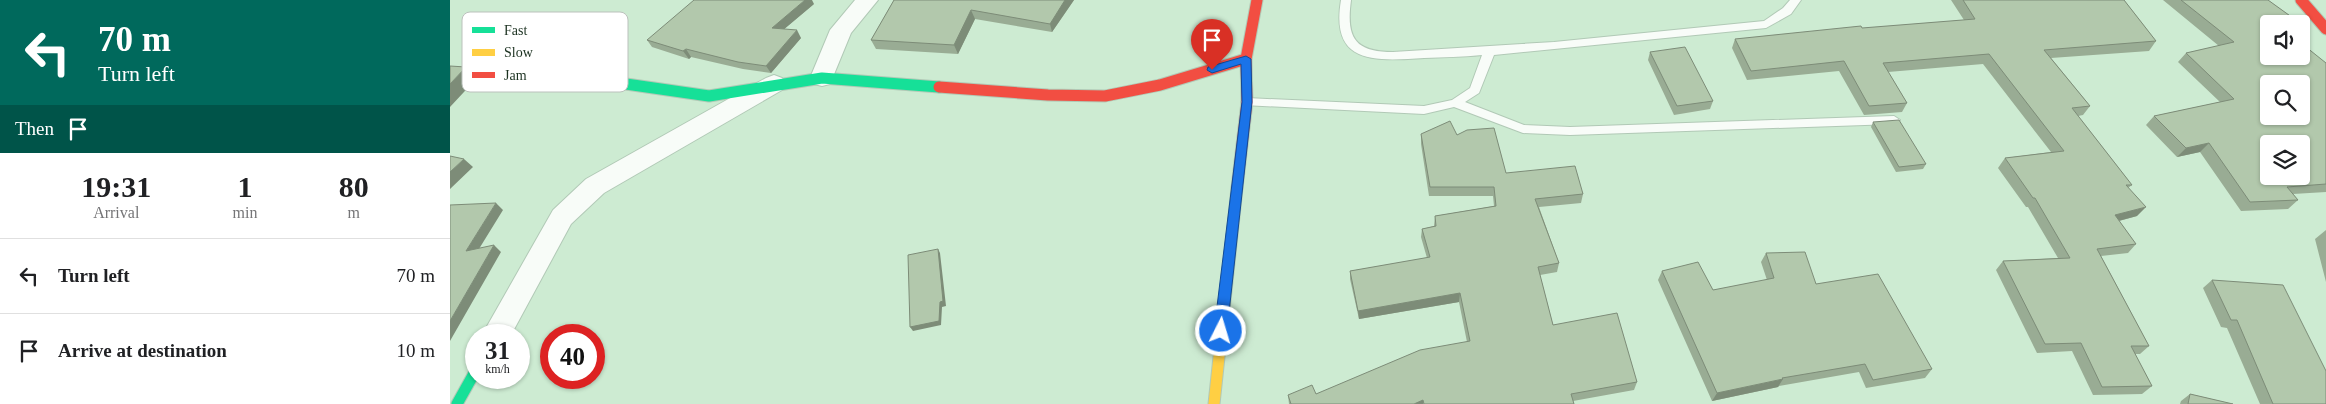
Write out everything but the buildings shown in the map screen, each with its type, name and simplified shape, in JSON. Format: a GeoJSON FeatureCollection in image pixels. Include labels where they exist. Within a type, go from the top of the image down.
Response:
{"type":"FeatureCollection","features":[{"type":"Feature","properties":{"kind":"street"},"geometry":{"type":"LineString","coordinates":[[822,78],[841,30],[867,0]]}},
{"type":"Feature","properties":{"kind":"street"},"geometry":{"type":"LineString","coordinates":[[1214,404],[1226,276],[1247,102],[1246,59],[1257,0]]}},
{"type":"Feature","properties":{"kind":"street"},"geometry":{"type":"LineString","coordinates":[[2301,0],[2326,29]]}},
{"type":"Feature","properties":{"kind":"street"},"geometry":{"type":"LineString","coordinates":[[628,84],[709,96],[774,84],[822,78],[1048,95],[1105,96],[1160,86],[1246,59]]}},
{"type":"Feature","properties":{"kind":"street"},"geometry":{"type":"LineString","coordinates":[[502,324],[562,217],[595,186],[774,84]]}},
{"type":"Feature","properties":{"kind":"street"},"geometry":{"type":"LineString","coordinates":[[457,404],[465,389]]}},
{"type":"Feature","properties":{"kind":"lane"},"geometry":{"type":"LineString","coordinates":[[1346,0],[1343,19],[1350,44],[1360,52],[1378,55],[1489,52],[1766,24],[1787,12],[1796,0]]}},
{"type":"Feature","properties":{"kind":"lane"},"geometry":{"type":"LineString","coordinates":[[1247,102],[1424,110],[1455,103],[1475,90],[1489,52]]}},
{"type":"Feature","properties":{"kind":"lane"},"geometry":{"type":"LineString","coordinates":[[1455,103],[1523,129],[1570,131],[1894,120]]}},
{"type":"Feature","properties":{"kind":"traffic: fast"},"geometry":{"type":"LineString","coordinates":[[628,84],[709,96],[822,78],[939,87]]}},
{"type":"Feature","properties":{"kind":"traffic: fast"},"geometry":{"type":"LineString","coordinates":[[457,404],[465,389]]}},
{"type":"Feature","properties":{"kind":"traffic: slow"},"geometry":{"type":"LineString","coordinates":[[1214,404],[1237,188]]}},
{"type":"Feature","properties":{"kind":"traffic: jam"},"geometry":{"type":"LineString","coordinates":[[1237,188],[1247,102],[1246,59],[1257,0]]}},
{"type":"Feature","properties":{"kind":"traffic: jam"},"geometry":{"type":"LineString","coordinates":[[2301,0],[2326,29]]}},
{"type":"Feature","properties":{"kind":"traffic: jam"},"geometry":{"type":"LineString","coordinates":[[939,87],[1048,95],[1105,96],[1160,85],[1246,59]]}},
{"type":"Feature","properties":{"kind":"route"},"geometry":{"type":"LineString","coordinates":[[1212,70],[1246,59],[1247,102],[1221,331]]}}]}
